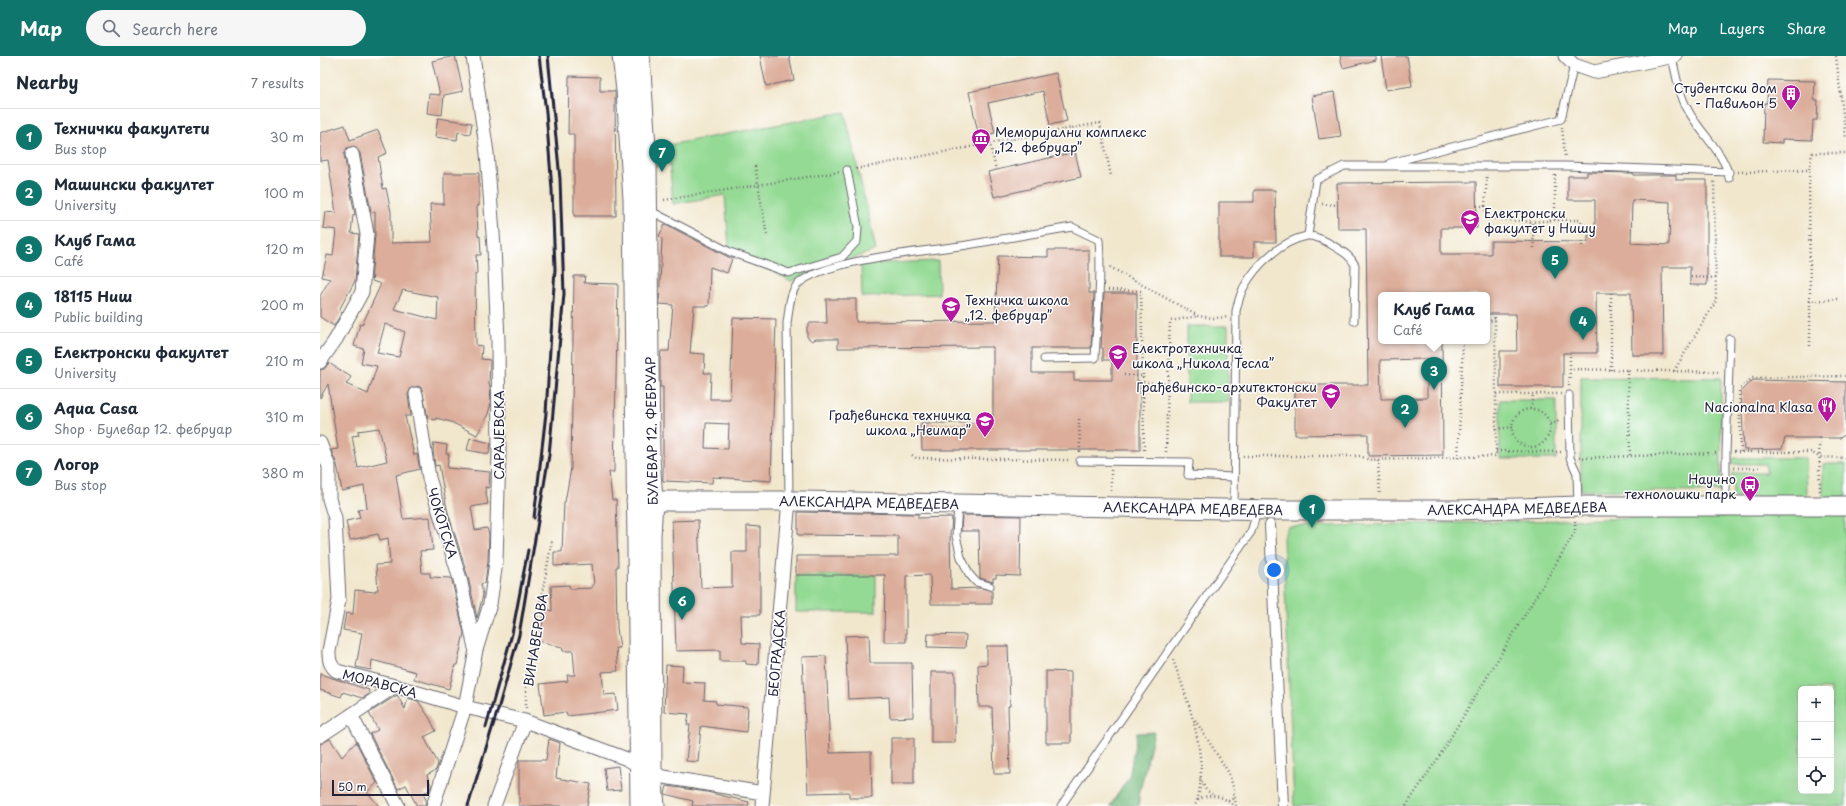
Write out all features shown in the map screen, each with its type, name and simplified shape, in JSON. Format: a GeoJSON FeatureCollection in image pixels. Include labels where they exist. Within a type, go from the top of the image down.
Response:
{"type":"FeatureCollection","features":[{"type":"Feature","properties":{"kind":"main road","name":"БУЛЕВАР 12. ФЕБРУАР"},"geometry":{"type":"LineString","coordinates":[[622,56],[626,90],[633,200],[644,501],[651,536],[645,769],[640,806]]}},
{"type":"Feature","properties":{"kind":"main road","name":"БУЛЕВАР 12. ФЕБРУАР"},"geometry":{"type":"LineString","coordinates":[[640,56],[647,163],[648,210],[650,457],[644,501]]}},
{"type":"Feature","properties":{"kind":"main road","name":"АЛЕКСАНДРА МЕДВЕДЕВА"},"geometry":{"type":"LineString","coordinates":[[644,501],[789,500],[1234,509],[1380,510],[1578,506],[1846,506]]}},
{"type":"Feature","properties":{"kind":"main road","name":"БУЛЕВАР 12. ФЕБРУАР"},"geometry":{"type":"LineString","coordinates":[[645,769],[655,806]]}},
{"type":"Feature","properties":{"kind":"street","name":"САРАЈЕВСКА"},"geometry":{"type":"LineString","coordinates":[[433,806],[465,707],[476,650],[490,604],[496,562],[499,452],[498,341],[490,184],[474,56]]}},
{"type":"Feature","properties":{"kind":"street"},"geometry":{"type":"LineString","coordinates":[[1569,60],[1594,72],[1673,56]]}},
{"type":"Feature","properties":{"kind":"street"},"geometry":{"type":"LineString","coordinates":[[320,362],[336,339],[362,292],[367,234],[352,154]]}},
{"type":"Feature","properties":{"kind":"street","name":"ЧОКОТСКА"},"geometry":{"type":"LineString","coordinates":[[416,394],[429,478],[460,579],[476,650]]}},
{"type":"Feature","properties":{"kind":"street","name":"МОРАВСКА"},"geometry":{"type":"LineString","coordinates":[[320,442],[329,467],[330,499],[335,518],[339,600],[329,651],[330,664],[337,672],[395,686],[465,707],[525,721],[627,759],[664,777],[762,800]]}},
{"type":"Feature","properties":{"kind":"street"},"geometry":{"type":"LineString","coordinates":[[320,509],[330,499]]}},
{"type":"Feature","properties":{"kind":"street","name":"БЕОГРАДСКА"},"geometry":{"type":"LineString","coordinates":[[762,800],[789,500]]}},
{"type":"Feature","properties":{"kind":"street"},"geometry":{"type":"LineString","coordinates":[[1270,524],[1283,806]]}},
{"type":"Feature","properties":{"kind":"street"},"geometry":{"type":"LineString","coordinates":[[320,662],[329,651]]}},
{"type":"Feature","properties":{"kind":"street"},"geometry":{"type":"LineString","coordinates":[[320,736],[395,686]]}},
{"type":"Feature","properties":{"kind":"street"},"geometry":{"type":"LineString","coordinates":[[351,715],[398,806]]}},
{"type":"Feature","properties":{"kind":"street"},"geometry":{"type":"LineString","coordinates":[[494,806],[525,721]]}},
{"type":"Feature","properties":{"kind":"lane"},"geometry":{"type":"LineString","coordinates":[[1308,235],[1316,180],[1344,166],[1566,166],[1729,175],[1725,163],[1688,110],[1680,92],[1673,56]]}},
{"type":"Feature","properties":{"kind":"lane"},"geometry":{"type":"LineString","coordinates":[[1380,166],[1561,119],[1569,60]]}},
{"type":"Feature","properties":{"kind":"lane"},"geometry":{"type":"LineString","coordinates":[[648,210],[730,252],[789,273],[842,257],[858,241],[858,227],[847,170]]}},
{"type":"Feature","properties":{"kind":"lane"},"geometry":{"type":"LineString","coordinates":[[789,500],[787,323],[789,305],[796,286],[805,278],[823,271],[866,260],[1072,227],[1099,240],[1101,262],[1095,358],[1044,359]]}},
{"type":"Feature","properties":{"kind":"lane"},"geometry":{"type":"LineString","coordinates":[[1234,509],[1233,456],[1236,316],[1243,288],[1257,269],[1286,244],[1308,235],[1326,241],[1351,257],[1355,265],[1354,321]]}},
{"type":"Feature","properties":{"kind":"lane"},"geometry":{"type":"LineString","coordinates":[[1726,506],[1726,453],[1730,339]]}},
{"type":"Feature","properties":{"kind":"lane"},"geometry":{"type":"LineString","coordinates":[[1569,394],[1570,455],[1577,473],[1578,506]]}},
{"type":"Feature","properties":{"kind":"lane"},"geometry":{"type":"LineString","coordinates":[[1080,461],[1110,460],[1144,456],[1189,462],[1188,475],[1234,477]]}},
{"type":"Feature","properties":{"kind":"lane"},"geometry":{"type":"LineString","coordinates":[[958,503],[956,536],[961,557],[969,574],[976,582],[990,586]]}},
{"type":"Feature","properties":{"kind":"lane"},"geometry":{"type":"LineString","coordinates":[[1061,806],[1250,532],[1255,519],[1253,509]]}},
{"type":"Feature","properties":{"kind":"path"},"geometry":{"type":"LineString","coordinates":[[1836,56],[1846,138]]}},
{"type":"Feature","properties":{"kind":"path"},"geometry":{"type":"LineString","coordinates":[[1561,119],[1566,166]]}},
{"type":"Feature","properties":{"kind":"path"},"geometry":{"type":"LineString","coordinates":[[664,200],[758,186],[1100,123],[1111,176]]}},
{"type":"Feature","properties":{"kind":"path"},"geometry":{"type":"LineString","coordinates":[[988,135],[996,170]]}},
{"type":"Feature","properties":{"kind":"path"},"geometry":{"type":"LineString","coordinates":[[1810,346],[1809,170],[1812,153],[1846,154]]}},
{"type":"Feature","properties":{"kind":"path"},"geometry":{"type":"LineString","coordinates":[[755,166],[767,236]]}},
{"type":"Feature","properties":{"kind":"path"},"geometry":{"type":"LineString","coordinates":[[1555,166],[1555,220]]}},
{"type":"Feature","properties":{"kind":"path"},"geometry":{"type":"LineString","coordinates":[[1487,167],[1485,206],[1486,218],[1532,222],[1581,220],[1582,248]]}},
{"type":"Feature","properties":{"kind":"path"},"geometry":{"type":"LineString","coordinates":[[1729,175],[1809,170]]}},
{"type":"Feature","properties":{"kind":"path"},"geometry":{"type":"LineString","coordinates":[[1674,371],[1716,301],[1714,183]]}},
{"type":"Feature","properties":{"kind":"path"},"geometry":{"type":"LineString","coordinates":[[1313,203],[1337,205]]}},
{"type":"Feature","properties":{"kind":"path"},"geometry":{"type":"LineString","coordinates":[[1477,206],[1485,206]]}},
{"type":"Feature","properties":{"kind":"path"},"geometry":{"type":"LineString","coordinates":[[1532,222],[1534,248]]}},
{"type":"Feature","properties":{"kind":"path"},"geometry":{"type":"LineString","coordinates":[[1101,262],[1198,316]]}},
{"type":"Feature","properties":{"kind":"path"},"geometry":{"type":"LineString","coordinates":[[1691,277],[1716,278]]}},
{"type":"Feature","properties":{"kind":"path"},"geometry":{"type":"LineString","coordinates":[[1143,286],[1141,291],[1144,456],[1151,453]]}},
{"type":"Feature","properties":{"kind":"path"},"geometry":{"type":"LineString","coordinates":[[1100,287],[1104,290],[1141,291]]}},
{"type":"Feature","properties":{"kind":"path"},"geometry":{"type":"LineString","coordinates":[[1611,293],[1611,370]]}},
{"type":"Feature","properties":{"kind":"path"},"geometry":{"type":"LineString","coordinates":[[1810,301],[1838,299]]}},
{"type":"Feature","properties":{"kind":"path"},"geometry":{"type":"LineString","coordinates":[[1233,456],[1360,456],[1370,460],[1378,460],[1496,456],[1495,314]]}},
{"type":"Feature","properties":{"kind":"path"},"geometry":{"type":"LineString","coordinates":[[1158,453],[1166,453],[1170,321],[1198,316],[1214,318],[1236,316]]}},
{"type":"Feature","properties":{"kind":"path"},"geometry":{"type":"LineString","coordinates":[[1490,321],[1495,318]]}},
{"type":"Feature","properties":{"kind":"path"},"geometry":{"type":"LineString","coordinates":[[1458,458],[1463,344]]}},
{"type":"Feature","properties":{"kind":"path"},"geometry":{"type":"LineString","coordinates":[[1496,394],[1569,394],[1570,353]]}},
{"type":"Feature","properties":{"kind":"path"},"geometry":{"type":"LineString","coordinates":[[1570,369],[1728,372]]}},
{"type":"Feature","properties":{"kind":"path"},"geometry":{"type":"LineString","coordinates":[[1628,370],[1630,455]]}},
{"type":"Feature","properties":{"kind":"path"},"geometry":{"type":"LineString","coordinates":[[1124,375],[1143,376]]}},
{"type":"Feature","properties":{"kind":"path"},"geometry":{"type":"LineString","coordinates":[[1818,376],[1818,381]]}},
{"type":"Feature","properties":{"kind":"path"},"geometry":{"type":"LineString","coordinates":[[1741,452],[1739,390],[1752,378],[1846,376]]}},
{"type":"Feature","properties":{"kind":"path"},"geometry":{"type":"LineString","coordinates":[[1143,382],[1168,383]]}},
{"type":"Feature","properties":{"kind":"path"},"geometry":{"type":"LineString","coordinates":[[1531,409],[1532,394]]}},
{"type":"Feature","properties":{"kind":"path"},"geometry":{"type":"LineString","coordinates":[[1531,409],[1543,413],[1550,424],[1550,431],[1544,442],[1539,446],[1531,447],[1521,444],[1517,440],[1513,427],[1516,418],[1520,413],[1531,409]]}},
{"type":"Feature","properties":{"kind":"path"},"geometry":{"type":"LineString","coordinates":[[912,455],[916,458],[1080,461],[1079,419]]}},
{"type":"Feature","properties":{"kind":"path"},"geometry":{"type":"LineString","coordinates":[[1496,429],[1513,427]]}},
{"type":"Feature","properties":{"kind":"path"},"geometry":{"type":"LineString","coordinates":[[1819,438],[1820,493]]}},
{"type":"Feature","properties":{"kind":"path"},"geometry":{"type":"LineString","coordinates":[[1496,451],[1531,451],[1570,455],[1723,453]]}},
{"type":"Feature","properties":{"kind":"path"},"geometry":{"type":"LineString","coordinates":[[1730,452],[1811,452],[1819,457],[1846,458]]}},
{"type":"Feature","properties":{"kind":"path"},"geometry":{"type":"LineString","coordinates":[[1110,460],[1111,499]]}},
{"type":"Feature","properties":{"kind":"path"},"geometry":{"type":"LineString","coordinates":[[1378,460],[1380,510]]}},
{"type":"Feature","properties":{"kind":"path"},"geometry":{"type":"LineString","coordinates":[[1729,468],[1761,468]]}},
{"type":"Feature","properties":{"kind":"path"},"geometry":{"type":"LineString","coordinates":[[1406,806],[1438,758],[1575,532],[1578,506]]}},
{"type":"Feature","properties":{"kind":"path","name":"ВИНАВЕРОВА"},"geometry":{"type":"LineString","coordinates":[[525,721],[526,677],[552,541]]}},
{"type":"Feature","properties":{"kind":"path"},"geometry":{"type":"LineString","coordinates":[[1169,650],[1193,718],[1198,743],[1200,776],[1195,806]]}},
{"type":"Feature","properties":{"kind":"path"},"geometry":{"type":"LineString","coordinates":[[1193,718],[1229,773],[1234,790],[1234,806]]}},
{"type":"Feature","properties":{"kind":"path"},"geometry":{"type":"LineString","coordinates":[[1200,776],[1206,790],[1228,801],[1234,806]]}},
{"type":"Feature","properties":{"kind":"path"},"geometry":{"type":"LineString","coordinates":[[1228,801],[1232,799],[1234,790]]}},
{"type":"Feature","properties":{"kind":"path"},"geometry":{"type":"LineString","coordinates":[[1197,800],[1212,794]]}},
{"type":"Feature","properties":{"kind":"green space"},"geometry":{"type":"Polygon","coordinates":[[[845,112],[876,250],[791,281],[729,248],[725,195],[673,204],[668,145],[845,112]]]}},
{"type":"Feature","properties":{"kind":"green space"},"geometry":{"type":"Polygon","coordinates":[[[938,261],[939,294],[862,297],[861,264],[938,261]]]}},
{"type":"Feature","properties":{"kind":"green space"},"geometry":{"type":"Polygon","coordinates":[[[1187,326],[1228,326],[1228,402],[1187,402],[1187,326]]]}},
{"type":"Feature","properties":{"kind":"green space"},"geometry":{"type":"Polygon","coordinates":[[[1581,377],[1721,378],[1721,491],[1581,490],[1581,377]]]}},
{"type":"Feature","properties":{"kind":"green space"},"geometry":{"type":"Polygon","coordinates":[[[1500,400],[1556,400],[1556,459],[1500,459],[1500,400]]]}},
{"type":"Feature","properties":{"kind":"green space"},"geometry":{"type":"Polygon","coordinates":[[[1733,458],[1806,458],[1807,497],[1733,497],[1732,473],[1766,473],[1766,464],[1733,464],[1733,458]]]}},
{"type":"Feature","properties":{"kind":"green space"},"geometry":{"type":"Polygon","coordinates":[[[1823,464],[1846,464],[1846,497],[1823,497],[1823,464]]]}},
{"type":"Feature","properties":{"kind":"green space"},"geometry":{"type":"Polygon","coordinates":[[[1845,513],[1846,806],[1294,806],[1283,538],[1288,527],[1845,513]]]}},
{"type":"Feature","properties":{"kind":"green space"},"geometry":{"type":"Polygon","coordinates":[[[796,575],[876,575],[876,612],[796,612],[796,575]]]}},
{"type":"Feature","properties":{"kind":"green space"},"geometry":{"type":"Polygon","coordinates":[[[1154,732],[1139,795],[1139,806],[1110,806],[1129,777],[1137,733],[1154,732]]]}},
{"type":"Feature","properties":{"kind":"building"},"geometry":{"type":"Polygon","coordinates":[[[455,56],[463,91],[444,95],[442,115],[427,113],[429,94],[440,95],[432,61],[455,56]]]}},
{"type":"Feature","properties":{"kind":"building"},"geometry":{"type":"Polygon","coordinates":[[[760,56],[789,56],[794,80],[766,86],[760,56]]]}},
{"type":"Feature","properties":{"kind":"building"},"geometry":{"type":"Polygon","coordinates":[[[1340,56],[1376,56],[1376,60],[1343,68],[1340,56]]]}},
{"type":"Feature","properties":{"kind":"building"},"geometry":{"type":"Polygon","coordinates":[[[1381,56],[1407,56],[1412,86],[1386,90],[1381,56]]]}},
{"type":"Feature","properties":{"kind":"building"},"geometry":{"type":"Polygon","coordinates":[[[1056,73],[1067,121],[1050,125],[1043,91],[988,103],[995,133],[979,137],[969,92],[1056,73]]]}},
{"type":"Feature","properties":{"kind":"building"},"geometry":{"type":"Polygon","coordinates":[[[569,76],[600,77],[600,91],[615,91],[616,216],[574,216],[574,134],[568,134],[569,76]]]}},
{"type":"Feature","properties":{"kind":"building","name":"Студентски дом - Павиљон 5"},"geometry":{"type":"Polygon","coordinates":[[[1768,80],[1815,81],[1814,100],[1818,100],[1817,120],[1813,120],[1812,140],[1782,139],[1782,143],[1763,142],[1764,103],[1767,103],[1768,80]]]}},
{"type":"Feature","properties":{"kind":"building"},"geometry":{"type":"Polygon","coordinates":[[[1334,92],[1341,136],[1319,139],[1312,96],[1334,92]]]}},
{"type":"Feature","properties":{"kind":"building"},"geometry":{"type":"Polygon","coordinates":[[[438,118],[472,123],[470,134],[458,132],[457,140],[435,137],[438,118]]]}},
{"type":"Feature","properties":{"kind":"building"},"geometry":{"type":"Polygon","coordinates":[[[345,125],[350,140],[378,130],[387,153],[378,157],[383,189],[386,188],[391,212],[391,243],[432,242],[430,204],[444,204],[444,173],[479,173],[479,206],[477,206],[478,237],[480,236],[481,255],[476,255],[476,345],[482,346],[481,359],[490,360],[489,385],[491,403],[488,414],[477,435],[451,422],[436,418],[435,420],[428,418],[422,389],[419,386],[411,388],[408,395],[411,416],[405,416],[414,455],[417,454],[420,469],[396,475],[403,519],[430,517],[433,550],[420,551],[422,573],[430,573],[430,577],[451,578],[452,581],[464,633],[457,665],[455,665],[449,689],[414,679],[416,672],[372,660],[371,670],[356,667],[362,633],[343,630],[346,613],[353,614],[355,590],[375,592],[375,590],[378,590],[376,565],[390,564],[388,538],[380,540],[378,534],[350,540],[346,521],[360,518],[358,510],[367,508],[364,486],[342,491],[337,464],[331,450],[338,449],[328,384],[320,398],[320,370],[324,369],[329,363],[351,377],[346,384],[368,394],[377,366],[361,363],[364,349],[354,346],[360,324],[362,325],[381,284],[372,281],[373,276],[371,280],[375,235],[375,212],[371,212],[360,153],[354,146],[347,148],[344,155],[355,215],[353,215],[351,233],[359,234],[355,281],[339,310],[342,312],[334,326],[320,317],[320,296],[330,279],[322,277],[327,255],[333,256],[336,230],[323,228],[325,212],[336,213],[328,160],[320,161],[320,133],[345,125]],[[403,290],[394,309],[437,320],[438,297],[403,290]],[[385,324],[377,353],[399,357],[405,332],[385,324]],[[379,428],[358,431],[359,435],[352,436],[358,468],[387,461],[379,428]]]}},
{"type":"Feature","properties":{"kind":"building"},"geometry":{"type":"Polygon","coordinates":[[[1075,152],[1081,177],[994,197],[988,172],[1075,152]]]}},
{"type":"Feature","properties":{"kind":"building"},"geometry":{"type":"Polygon","coordinates":[[[1587,172],[1633,173],[1633,175],[1676,175],[1676,180],[1707,180],[1707,285],[1690,285],[1690,267],[1662,267],[1663,355],[1632,355],[1631,293],[1596,293],[1597,353],[1563,353],[1563,387],[1500,387],[1500,351],[1517,351],[1516,314],[1490,314],[1490,292],[1378,292],[1378,344],[1442,344],[1443,455],[1368,456],[1368,434],[1295,435],[1295,385],[1368,385],[1366,229],[1338,229],[1337,183],[1476,182],[1477,228],[1441,228],[1441,254],[1491,254],[1491,241],[1588,242],[1588,235],[1595,235],[1595,200],[1568,200],[1568,176],[1587,176],[1587,172]],[[1632,200],[1631,243],[1669,245],[1670,202],[1632,200]],[[1427,359],[1380,360],[1381,399],[1427,398],[1427,359]]]}},
{"type":"Feature","properties":{"kind":"building"},"geometry":{"type":"Polygon","coordinates":[[[1254,190],[1275,190],[1276,242],[1254,242],[1254,257],[1219,257],[1219,202],[1254,202],[1254,190]]]}},
{"type":"Feature","properties":{"kind":"building"},"geometry":{"type":"Polygon","coordinates":[[[665,224],[732,259],[727,273],[710,267],[709,306],[694,306],[690,353],[705,354],[704,373],[711,373],[710,399],[730,399],[733,318],[776,319],[771,481],[713,477],[712,483],[663,481],[663,387],[660,387],[660,361],[661,351],[669,351],[673,305],[659,304],[662,239],[659,236],[665,224]],[[706,423],[705,448],[728,449],[729,424],[706,423]]]}},
{"type":"Feature","properties":{"kind":"building"},"geometry":{"type":"Polygon","coordinates":[[[1048,250],[1089,250],[1089,293],[1094,293],[1091,348],[1032,348],[1032,373],[1074,373],[1074,380],[1112,380],[1112,360],[1103,360],[1103,348],[1101,348],[1104,293],[1137,293],[1137,381],[1140,381],[1140,450],[922,450],[921,423],[993,423],[993,347],[838,348],[838,339],[816,339],[812,341],[807,337],[807,327],[810,323],[827,323],[826,299],[856,299],[856,322],[995,321],[998,256],[1048,257],[1048,250]]]}},
{"type":"Feature","properties":{"kind":"building"},"geometry":{"type":"Polygon","coordinates":[[[574,276],[585,276],[584,283],[618,284],[614,472],[609,472],[612,500],[616,500],[618,567],[616,567],[617,628],[620,648],[616,648],[618,671],[602,672],[604,695],[616,694],[618,710],[567,716],[566,712],[544,715],[540,684],[568,681],[567,675],[575,675],[573,651],[563,651],[562,647],[538,641],[546,609],[552,611],[551,586],[569,585],[570,589],[592,588],[592,585],[594,585],[592,564],[554,566],[554,552],[562,552],[564,502],[571,468],[574,276]]]}},
{"type":"Feature","properties":{"kind":"building"},"geometry":{"type":"Polygon","coordinates":[[[1753,380],[1846,382],[1846,434],[1840,438],[1785,438],[1782,449],[1744,450],[1741,392],[1753,380]]]}},
{"type":"Feature","properties":{"kind":"building"},"geometry":{"type":"Polygon","coordinates":[[[470,438],[491,443],[489,454],[467,450],[470,438]]]}},
{"type":"Feature","properties":{"kind":"building"},"geometry":{"type":"Polygon","coordinates":[[[434,443],[447,445],[446,454],[449,454],[447,468],[490,472],[489,488],[485,487],[488,504],[471,507],[475,530],[487,528],[489,535],[485,583],[481,584],[483,595],[477,618],[468,577],[447,509],[439,465],[435,466],[433,449],[434,443]]]}},
{"type":"Feature","properties":{"kind":"building"},"geometry":{"type":"Polygon","coordinates":[[[798,512],[918,514],[918,518],[952,517],[950,530],[951,589],[980,588],[992,590],[992,604],[931,604],[930,575],[906,576],[906,642],[884,642],[885,575],[796,575],[796,556],[898,556],[898,536],[798,535],[798,512]]]}},
{"type":"Feature","properties":{"kind":"building"},"geometry":{"type":"Polygon","coordinates":[[[962,515],[1021,516],[1020,576],[996,575],[996,578],[993,578],[993,582],[980,578],[979,531],[961,531],[962,515]]]}},
{"type":"Feature","properties":{"kind":"building"},"geometry":{"type":"Polygon","coordinates":[[[698,520],[701,588],[732,587],[732,552],[747,552],[747,526],[760,527],[760,615],[741,615],[742,643],[759,644],[758,665],[746,664],[746,661],[720,661],[720,650],[676,651],[672,521],[698,520]]]}},
{"type":"Feature","properties":{"kind":"building"},"geometry":{"type":"Polygon","coordinates":[[[928,634],[966,635],[965,648],[927,647],[928,634]]]}},
{"type":"Feature","properties":{"kind":"building"},"geometry":{"type":"Polygon","coordinates":[[[869,635],[870,663],[912,663],[913,717],[890,718],[889,697],[848,699],[845,636],[869,635]]]}},
{"type":"Feature","properties":{"kind":"building"},"geometry":{"type":"Polygon","coordinates":[[[987,646],[1008,646],[1010,774],[994,774],[992,707],[979,707],[978,665],[987,664],[987,646]]]}},
{"type":"Feature","properties":{"kind":"building"},"geometry":{"type":"Polygon","coordinates":[[[826,656],[830,753],[871,752],[872,798],[849,798],[849,792],[808,793],[802,657],[826,656]]]}},
{"type":"Feature","properties":{"kind":"building"},"geometry":{"type":"Polygon","coordinates":[[[666,665],[683,666],[682,682],[705,683],[704,700],[716,701],[716,704],[748,707],[746,732],[701,726],[698,762],[686,761],[690,725],[687,725],[689,714],[664,712],[666,665]]]}},
{"type":"Feature","properties":{"kind":"building"},"geometry":{"type":"Polygon","coordinates":[[[1046,671],[1071,672],[1071,743],[1046,743],[1046,671]]]}},
{"type":"Feature","properties":{"kind":"building"},"geometry":{"type":"Polygon","coordinates":[[[931,672],[955,672],[955,743],[931,743],[931,672]]]}},
{"type":"Feature","properties":{"kind":"building"},"geometry":{"type":"Polygon","coordinates":[[[320,674],[369,690],[368,695],[362,698],[343,692],[341,697],[320,690],[320,674]]]}},
{"type":"Feature","properties":{"kind":"building"},"geometry":{"type":"Polygon","coordinates":[[[397,695],[405,709],[408,698],[418,701],[429,717],[436,731],[424,737],[438,763],[436,770],[427,775],[431,785],[430,790],[423,793],[426,800],[425,806],[417,806],[406,785],[398,789],[370,734],[378,730],[369,713],[397,695]]]}},
{"type":"Feature","properties":{"kind":"building"},"geometry":{"type":"Polygon","coordinates":[[[891,738],[914,738],[914,784],[891,784],[891,738]]]}},
{"type":"Feature","properties":{"kind":"building"},"geometry":{"type":"Polygon","coordinates":[[[330,739],[342,757],[356,742],[377,783],[367,792],[379,806],[320,806],[320,744],[330,739]]]}},
{"type":"Feature","properties":{"kind":"building"},"geometry":{"type":"Polygon","coordinates":[[[549,739],[560,743],[556,778],[591,784],[587,806],[519,806],[519,760],[546,760],[549,739]]]}},
{"type":"Feature","properties":{"kind":"building"},"geometry":{"type":"Polygon","coordinates":[[[618,766],[621,790],[607,791],[604,768],[618,766]]]}},
{"type":"Feature","properties":{"kind":"building"},"geometry":{"type":"Polygon","coordinates":[[[667,786],[707,792],[749,802],[748,806],[692,806],[693,801],[665,794],[667,786]]]}},
{"type":"Feature","properties":{"kind":"railway"},"geometry":{"type":"LineString","coordinates":[[534,518],[546,413],[555,269],[552,190],[546,112],[539,56]]}},
{"type":"Feature","properties":{"kind":"railway"},"geometry":{"type":"LineString","coordinates":[[468,806],[519,635],[549,455],[564,294],[560,179],[548,56]]}},
{"type":"Feature","properties":{"kind":"railway"},"geometry":{"type":"LineString","coordinates":[[486,727],[512,634],[528,550]]}},
{"type":"Feature","properties":{"kind":"place","name":"Студентски дом - Павиљон 5"},"geometry":{"type":"Point","coordinates":[1791,111]}},
{"type":"Feature","properties":{"kind":"place","name":"Меморијални комплекс „12. фебруар”"},"geometry":{"type":"Point","coordinates":[981,155]}},
{"type":"Feature","properties":{"kind":"place","name":"Логор"},"geometry":{"type":"Point","coordinates":[662,172]}},
{"type":"Feature","properties":{"kind":"place","name":"Електронски факултет у Нишу"},"geometry":{"type":"Point","coordinates":[1470,236]}},
{"type":"Feature","properties":{"kind":"place","name":"Електронски факултет"},"geometry":{"type":"Point","coordinates":[1555,279]}},
{"type":"Feature","properties":{"kind":"place","name":"Техничка школа „12. фебруар”"},"geometry":{"type":"Point","coordinates":[951,323]}},
{"type":"Feature","properties":{"kind":"place","name":"18115 Ниш"},"geometry":{"type":"Point","coordinates":[1583,340]}},
{"type":"Feature","properties":{"kind":"place","name":"Електротехничка школа „Никола Тесла”"},"geometry":{"type":"Point","coordinates":[1118,371]}},
{"type":"Feature","properties":{"kind":"place","name":"Клуб Гама"},"geometry":{"type":"Point","coordinates":[1434,390]}},
{"type":"Feature","properties":{"kind":"place","name":"Грађевинско-архитектонски Факултет"},"geometry":{"type":"Point","coordinates":[1331,410]}},
{"type":"Feature","properties":{"kind":"place","name":"Nacionalna Klasa"},"geometry":{"type":"Point","coordinates":[1827,423]}},
{"type":"Feature","properties":{"kind":"place","name":"Машински факултет"},"geometry":{"type":"Point","coordinates":[1405,428]}},
{"type":"Feature","properties":{"kind":"place","name":"Грађевинска техничка школа „Неимар”"},"geometry":{"type":"Point","coordinates":[985,438]}},
{"type":"Feature","properties":{"kind":"place","name":"Научно технолошки парк"},"geometry":{"type":"Point","coordinates":[1750,502]}},
{"type":"Feature","properties":{"kind":"place","name":"Технички факултети"},"geometry":{"type":"Point","coordinates":[1312,528]}},
{"type":"Feature","properties":{"kind":"place","name":"Aqua Casa"},"geometry":{"type":"Point","coordinates":[682,620]}}]}
